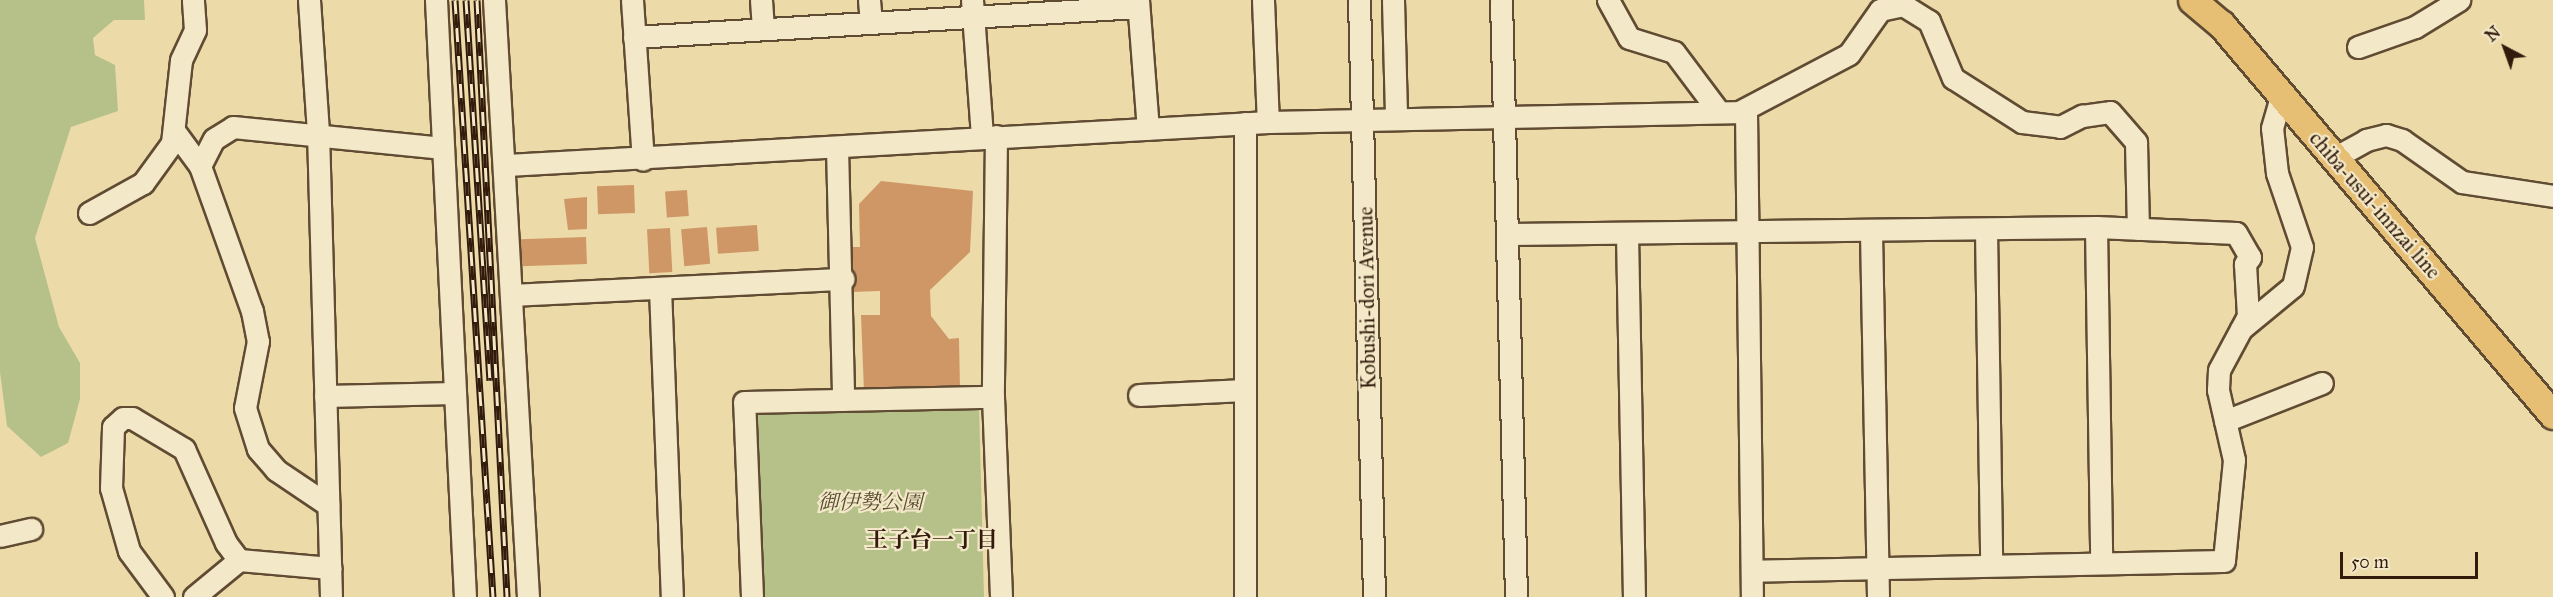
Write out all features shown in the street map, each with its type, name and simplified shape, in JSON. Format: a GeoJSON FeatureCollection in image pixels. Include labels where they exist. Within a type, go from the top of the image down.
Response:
{"type":"FeatureCollection","features":[{"type":"Feature","properties":{"kind":"main road","name":"chiba-usui-innzai line"},"geometry":{"type":"LineString","coordinates":[[2192,0],[2221,24],[2553,415]]}},
{"type":"Feature","properties":{"kind":"street"},"geometry":{"type":"LineString","coordinates":[[89,213],[143,183],[175,132],[181,60],[195,30],[193,0]]}},
{"type":"Feature","properties":{"kind":"street"},"geometry":{"type":"LineString","coordinates":[[309,0],[318,132],[331,597]]}},
{"type":"Feature","properties":{"kind":"street"},"geometry":{"type":"LineString","coordinates":[[435,0],[465,597]]}},
{"type":"Feature","properties":{"kind":"street"},"geometry":{"type":"LineString","coordinates":[[494,0],[507,165],[511,295],[528,597]]}},
{"type":"Feature","properties":{"kind":"street"},"geometry":{"type":"LineString","coordinates":[[632,0],[643,160]]}},
{"type":"Feature","properties":{"kind":"street"},"geometry":{"type":"LineString","coordinates":[[761,0],[763,29]]}},
{"type":"Feature","properties":{"kind":"street"},"geometry":{"type":"LineString","coordinates":[[869,0],[870,22]]}},
{"type":"Feature","properties":{"kind":"street"},"geometry":{"type":"LineString","coordinates":[[1263,0],[1269,122]]}},
{"type":"Feature","properties":{"kind":"street","name":"Kobushi-dori Avenue"},"geometry":{"type":"LineString","coordinates":[[1359,0],[1374,597]]}},
{"type":"Feature","properties":{"kind":"street"},"geometry":{"type":"LineString","coordinates":[[1393,0],[1396,118]]}},
{"type":"Feature","properties":{"kind":"street"},"geometry":{"type":"LineString","coordinates":[[1501,0],[1510,234],[1516,597]]}},
{"type":"Feature","properties":{"kind":"street"},"geometry":{"type":"LineString","coordinates":[[1608,0],[1629,38],[1674,52],[1729,112]]}},
{"type":"Feature","properties":{"kind":"street"},"geometry":{"type":"LineString","coordinates":[[2358,47],[2415,27],[2459,0]]}},
{"type":"Feature","properties":{"kind":"street"},"geometry":{"type":"LineString","coordinates":[[634,37],[870,22],[973,8],[1138,3],[1148,129]]}},
{"type":"Feature","properties":{"kind":"street"},"geometry":{"type":"LineString","coordinates":[[1729,112],[1849,54],[1880,10],[1903,5],[1929,21],[1953,78],[2022,122],[2060,127],[2082,116],[2110,112],[2136,142],[2138,229]]}},
{"type":"Feature","properties":{"kind":"street"},"geometry":{"type":"LineString","coordinates":[[973,8],[989,136],[993,397],[1001,597]]}},
{"type":"Feature","properties":{"kind":"street"},"geometry":{"type":"LineString","coordinates":[[2241,329],[2293,286],[2302,247],[2277,173],[2272,128],[2281,96]]}},
{"type":"Feature","properties":{"kind":"street"},"geometry":{"type":"LineString","coordinates":[[507,165],[643,160],[989,136],[1245,123],[1507,115],[1746,112],[1752,597]]}},
{"type":"Feature","properties":{"kind":"street"},"geometry":{"type":"LineString","coordinates":[[1245,123],[1245,597]]}},
{"type":"Feature","properties":{"kind":"street"},"geometry":{"type":"LineString","coordinates":[[200,166],[214,139],[233,127],[318,132],[443,147]]}},
{"type":"Feature","properties":{"kind":"street"},"geometry":{"type":"LineString","coordinates":[[175,132],[200,166],[258,341],[245,408],[258,449],[276,470],[328,505]]}},
{"type":"Feature","properties":{"kind":"street"},"geometry":{"type":"LineString","coordinates":[[2334,158],[2366,140],[2386,135],[2402,140],[2462,182],[2553,196]]}},
{"type":"Feature","properties":{"kind":"street"},"geometry":{"type":"LineString","coordinates":[[837,147],[844,279],[843,400]]}},
{"type":"Feature","properties":{"kind":"street"},"geometry":{"type":"LineString","coordinates":[[1510,234],[1871,232],[2096,227],[2236,233],[2250,257],[2245,264],[2248,316],[2219,370],[2218,390],[2234,460],[2223,561],[1877,565],[1752,571]]}},
{"type":"Feature","properties":{"kind":"street"},"geometry":{"type":"LineString","coordinates":[[2096,227],[2101,561]]}},
{"type":"Feature","properties":{"kind":"street"},"geometry":{"type":"LineString","coordinates":[[1986,230],[1991,563]]}},
{"type":"Feature","properties":{"kind":"street"},"geometry":{"type":"LineString","coordinates":[[1871,232],[1878,597]]}},
{"type":"Feature","properties":{"kind":"street"},"geometry":{"type":"LineString","coordinates":[[1627,234],[1634,597]]}},
{"type":"Feature","properties":{"kind":"street"},"geometry":{"type":"LineString","coordinates":[[511,295],[844,279]]}},
{"type":"Feature","properties":{"kind":"street"},"geometry":{"type":"LineString","coordinates":[[660,288],[672,597]]}},
{"type":"Feature","properties":{"kind":"street"},"geometry":{"type":"LineString","coordinates":[[2225,421],[2322,383]]}},
{"type":"Feature","properties":{"kind":"street"},"geometry":{"type":"LineString","coordinates":[[1139,395],[1245,390]]}},
{"type":"Feature","properties":{"kind":"street"},"geometry":{"type":"LineString","coordinates":[[325,396],[454,393]]}},
{"type":"Feature","properties":{"kind":"street"},"geometry":{"type":"LineString","coordinates":[[752,597],[744,402],[993,397]]}},
{"type":"Feature","properties":{"kind":"street"},"geometry":{"type":"LineString","coordinates":[[163,597],[129,551],[111,488],[113,427],[123,418],[132,418],[184,449],[226,543],[239,560]]}},
{"type":"Feature","properties":{"kind":"street"},"geometry":{"type":"LineString","coordinates":[[0,536],[31,529]]}},
{"type":"Feature","properties":{"kind":"street"},"geometry":{"type":"LineString","coordinates":[[194,597],[239,560],[331,568]]}},
{"type":"Feature","properties":{"kind":"green space"},"geometry":{"type":"Polygon","coordinates":[[[0,0],[144,0],[145,20],[114,20],[93,38],[95,55],[115,65],[118,111],[71,127],[35,238],[59,327],[80,363],[80,399],[68,443],[41,457],[7,426],[0,372],[0,0]]]}},
{"type":"Feature","properties":{"kind":"green space","name":"御伊勢公園"},"geometry":{"type":"Polygon","coordinates":[[[979,404],[984,597],[758,597],[752,421],[762,410],[979,404]]]}},
{"type":"Feature","properties":{"kind":"building"},"geometry":{"type":"Polygon","coordinates":[[[881,181],[973,191],[970,252],[930,290],[931,316],[949,339],[959,338],[960,388],[864,392],[861,315],[880,315],[880,291],[851,292],[850,247],[860,247],[859,204],[881,181]]]}},
{"type":"Feature","properties":{"kind":"building"},"geometry":{"type":"Polygon","coordinates":[[[634,185],[635,213],[598,214],[597,186],[634,185]]]}},
{"type":"Feature","properties":{"kind":"building"},"geometry":{"type":"Polygon","coordinates":[[[687,190],[689,216],[667,217],[665,192],[687,190]]]}},
{"type":"Feature","properties":{"kind":"building"},"geometry":{"type":"Polygon","coordinates":[[[587,197],[587,229],[568,230],[564,199],[587,197]]]}},
{"type":"Feature","properties":{"kind":"building"},"geometry":{"type":"Polygon","coordinates":[[[757,225],[759,251],[718,254],[716,228],[757,225]]]}},
{"type":"Feature","properties":{"kind":"building"},"geometry":{"type":"Polygon","coordinates":[[[707,227],[710,264],[684,266],[681,229],[707,227]]]}},
{"type":"Feature","properties":{"kind":"building"},"geometry":{"type":"Polygon","coordinates":[[[670,228],[672,272],[649,273],[647,229],[670,228]]]}},
{"type":"Feature","properties":{"kind":"building"},"geometry":{"type":"Polygon","coordinates":[[[586,237],[587,264],[521,266],[520,239],[586,237]]]}},
{"type":"Feature","properties":{"kind":"railway"},"geometry":{"type":"LineString","coordinates":[[455,0],[493,597]]}},
{"type":"Feature","properties":{"kind":"railway"},"geometry":{"type":"LineString","coordinates":[[466,0],[490,380]]}},
{"type":"Feature","properties":{"kind":"railway"},"geometry":{"type":"LineString","coordinates":[[477,0],[507,597]]}},
{"type":"Feature","properties":{"kind":"district","name":"王子台一丁目"},"geometry":{"type":"Point","coordinates":[932,540]}}]}
